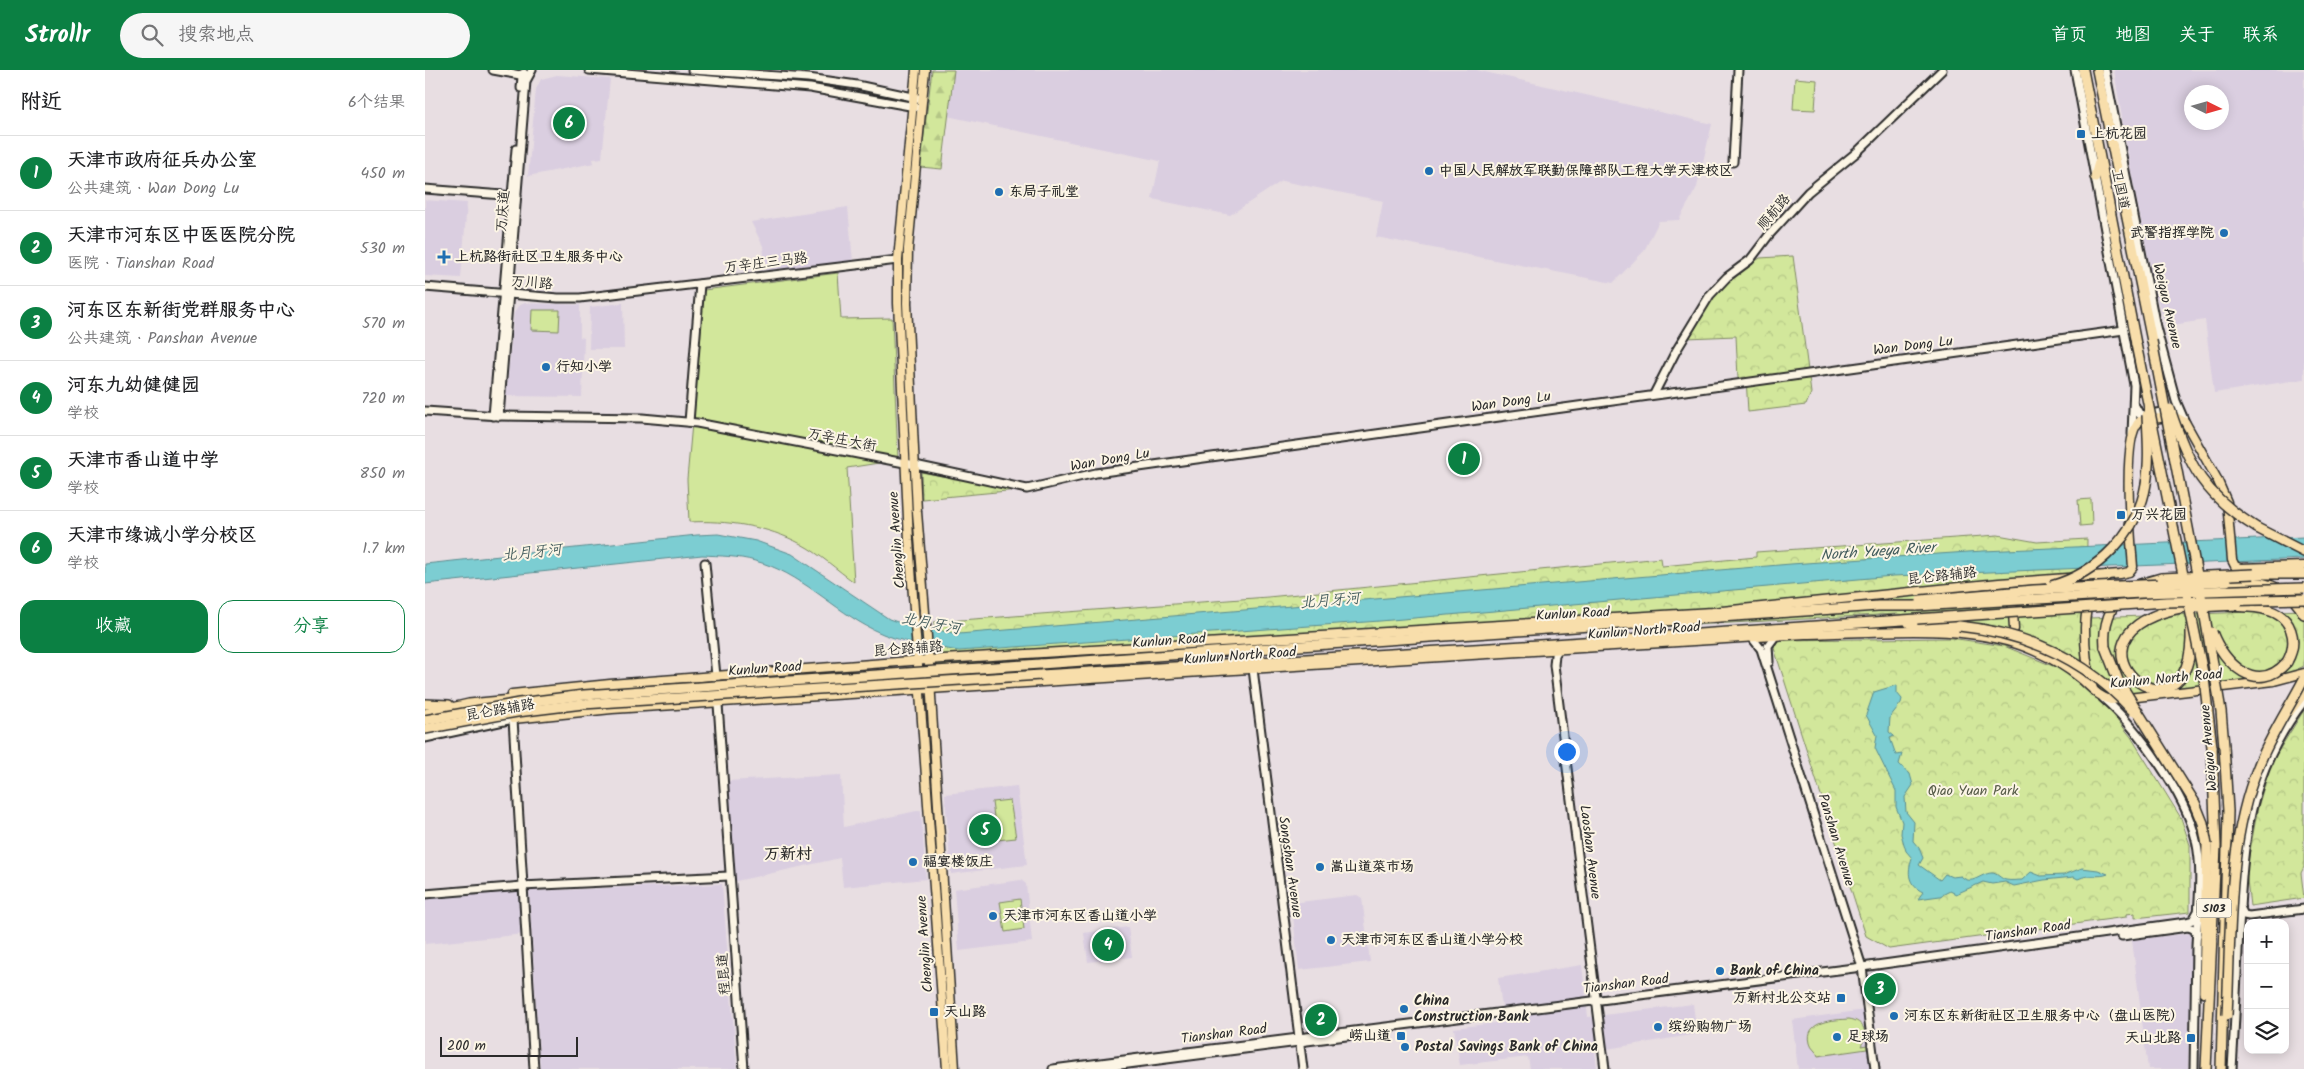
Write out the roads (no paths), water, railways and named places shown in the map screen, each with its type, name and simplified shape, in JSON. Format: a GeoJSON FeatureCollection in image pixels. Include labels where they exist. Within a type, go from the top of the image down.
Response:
{"type":"FeatureCollection","features":[{"type":"Feature","properties":{"kind":"highway","name":"卫国道"},"geometry":{"type":"LineString","coordinates":[[2083,70],[2136,344]]}},
{"type":"Feature","properties":{"kind":"highway","name":"卫国道"},"geometry":{"type":"LineString","coordinates":[[2097,70],[2152,341]]}},
{"type":"Feature","properties":{"kind":"highway"},"geometry":{"type":"LineString","coordinates":[[2117,174],[2121,155]]}},
{"type":"Feature","properties":{"kind":"highway"},"geometry":{"type":"LineString","coordinates":[[2095,177],[2100,159]]}},
{"type":"Feature","properties":{"kind":"highway","name":"Weiguo Avenue"},"geometry":{"type":"LineString","coordinates":[[2152,341],[2204,611],[2221,711],[2227,811],[2222,1069]]}},
{"type":"Feature","properties":{"kind":"highway","name":"Weiguo Avenue"},"geometry":{"type":"LineString","coordinates":[[2136,344],[2188,610],[2207,695],[2212,747],[2216,846],[2206,1069]]}},
{"type":"Feature","properties":{"kind":"highway"},"geometry":{"type":"LineString","coordinates":[[2158,375],[2189,462],[2213,494],[2226,507],[2257,528],[2304,552]]}},
{"type":"Feature","properties":{"kind":"highway"},"geometry":{"type":"LineString","coordinates":[[2033,590],[2057,584],[2092,567],[2115,547],[2133,520],[2144,496],[2149,463],[2146,394]]}},
{"type":"Feature","properties":{"kind":"highway"},"geometry":{"type":"LineString","coordinates":[[2206,1069],[2207,845],[2203,823],[2195,803],[2118,680],[2105,647],[2106,621],[2122,595],[2140,584],[2161,578],[2304,574]]}},
{"type":"Feature","properties":{"kind":"highway"},"geometry":{"type":"LineString","coordinates":[[1917,603],[2033,590],[2227,581],[2260,582],[2285,591],[2304,614]]}},
{"type":"Feature","properties":{"kind":"highway"},"geometry":{"type":"LineString","coordinates":[[1917,603],[2133,593],[2304,588]]}},
{"type":"Feature","properties":{"kind":"highway"},"geometry":{"type":"LineString","coordinates":[[2188,610],[2191,650],[2186,668],[2179,679],[2169,686],[2154,689],[2136,682],[2127,670],[2123,657],[2124,642],[2130,630],[2153,615],[2188,610],[2288,599]]}},
{"type":"Feature","properties":{"kind":"highway"},"geometry":{"type":"LineString","coordinates":[[2125,606],[2218,600],[2304,599]]}},
{"type":"Feature","properties":{"kind":"highway","name":"Kunlun Road"},"geometry":{"type":"LineString","coordinates":[[425,720],[519,702],[584,695],[1716,619],[1917,603]]}},
{"type":"Feature","properties":{"kind":"highway"},"geometry":{"type":"LineString","coordinates":[[2125,606],[2188,610]]}},
{"type":"Feature","properties":{"kind":"highway","name":"Kunlun Road"},"geometry":{"type":"LineString","coordinates":[[425,726],[583,704],[1539,645],[2125,606]]}},
{"type":"Feature","properties":{"kind":"highway"},"geometry":{"type":"LineString","coordinates":[[2204,611],[2217,644],[2235,667],[2249,674],[2260,676],[2272,674],[2283,667],[2291,656],[2294,640],[2289,625],[2284,618],[2269,610],[2226,606]]}},
{"type":"Feature","properties":{"kind":"highway"},"geometry":{"type":"LineString","coordinates":[[1879,622],[1959,626],[2017,636],[2059,653],[2107,685],[2150,730]]}},
{"type":"Feature","properties":{"kind":"highway"},"geometry":{"type":"LineString","coordinates":[[1307,638],[1338,643]]}},
{"type":"Feature","properties":{"kind":"highway"},"geometry":{"type":"LineString","coordinates":[[2222,1069],[2227,1015],[2235,865],[2243,816],[2258,767],[2304,680]]}},
{"type":"Feature","properties":{"kind":"highway"},"geometry":{"type":"LineString","coordinates":[[2285,718],[2304,693]]}},
{"type":"Feature","properties":{"kind":"highway"},"geometry":{"type":"LineString","coordinates":[[425,704],[469,704],[584,695]]}},
{"type":"Feature","properties":{"kind":"highway"},"geometry":{"type":"LineString","coordinates":[[425,714],[469,704]]}},
{"type":"Feature","properties":{"kind":"main road","name":"Chenglin Avenue"},"geometry":{"type":"LineString","coordinates":[[916,70],[898,260],[905,464],[947,1069]]}},
{"type":"Feature","properties":{"kind":"main road","name":"Chenglin Avenue"},"geometry":{"type":"LineString","coordinates":[[925,70],[907,258],[915,465],[955,1069]]}},
{"type":"Feature","properties":{"kind":"main road"},"geometry":{"type":"LineString","coordinates":[[2132,435],[2140,421],[2174,416],[2185,422]]}},
{"type":"Feature","properties":{"kind":"main road","name":"Weiguo Avenue"},"geometry":{"type":"LineString","coordinates":[[2185,422],[2222,489],[2229,514],[2232,560],[2235,566],[2240,568],[2304,566]]}},
{"type":"Feature","properties":{"kind":"main road","name":"昆仑路辅路"},"geometry":{"type":"LineString","coordinates":[[512,694],[918,660],[1307,638],[1712,612],[2004,582],[2129,572],[2133,567],[2128,491],[2132,435]]}},
{"type":"Feature","properties":{"kind":"main road"},"geometry":{"type":"LineString","coordinates":[[2093,689],[2085,649],[2086,617],[2096,584],[2108,575]]}},
{"type":"Feature","properties":{"kind":"main road"},"geometry":{"type":"LineString","coordinates":[[2004,582],[2010,587],[2014,621],[2014,630],[2008,642]]}},
{"type":"Feature","properties":{"kind":"main road"},"geometry":{"type":"LineString","coordinates":[[1716,619],[1751,608]]}},
{"type":"Feature","properties":{"kind":"main road","name":"Kunlun North Road"},"geometry":{"type":"LineString","coordinates":[[1253,669],[1547,652],[1753,637],[1929,632],[1977,635],[2008,642],[2051,659],[2103,698],[2122,699],[2274,681]]}},
{"type":"Feature","properties":{"kind":"main road","name":"昆仑路辅路"},"geometry":{"type":"LineString","coordinates":[[513,719],[608,707],[920,691],[1253,669]]}},
{"type":"Feature","properties":{"kind":"main road"},"geometry":{"type":"LineString","coordinates":[[2274,681],[2304,673]]}},
{"type":"Feature","properties":{"kind":"main road"},"geometry":{"type":"LineString","coordinates":[[2274,681],[2304,680]]}},
{"type":"Feature","properties":{"kind":"main road"},"geometry":{"type":"LineString","coordinates":[[607,687],[602,699],[608,707]]}},
{"type":"Feature","properties":{"kind":"street"},"geometry":{"type":"LineString","coordinates":[[493,70],[520,75],[531,70]]}},
{"type":"Feature","properties":{"kind":"street","name":"万庆道"},"geometry":{"type":"LineString","coordinates":[[496,416],[515,196],[527,81],[531,70]]}},
{"type":"Feature","properties":{"kind":"street"},"geometry":{"type":"LineString","coordinates":[[589,70],[809,88],[921,108]]}},
{"type":"Feature","properties":{"kind":"street"},"geometry":{"type":"LineString","coordinates":[[692,70],[808,78],[922,99]]}},
{"type":"Feature","properties":{"kind":"street"},"geometry":{"type":"LineString","coordinates":[[1734,162],[1739,70]]}},
{"type":"Feature","properties":{"kind":"street","name":"顺航路"},"geometry":{"type":"LineString","coordinates":[[1654,394],[1676,351],[1710,295],[1727,277],[1750,260],[1769,235],[1808,192],[1857,152],[1942,70]]}},
{"type":"Feature","properties":{"kind":"street"},"geometry":{"type":"LineString","coordinates":[[2075,70],[2086,87]]}},
{"type":"Feature","properties":{"kind":"street"},"geometry":{"type":"LineString","coordinates":[[2075,70],[2134,385],[2135,403],[2132,435]]}},
{"type":"Feature","properties":{"kind":"street","name":"Weiguo Avenue"},"geometry":{"type":"LineString","coordinates":[[2105,70],[2149,294],[2176,400],[2185,422]]}},
{"type":"Feature","properties":{"kind":"street","name":"万庆道"},"geometry":{"type":"LineString","coordinates":[[515,196],[522,81],[520,75]]}},
{"type":"Feature","properties":{"kind":"street"},"geometry":{"type":"LineString","coordinates":[[2111,144],[2121,155]]}},
{"type":"Feature","properties":{"kind":"street"},"geometry":{"type":"LineString","coordinates":[[425,189],[515,196]]}},
{"type":"Feature","properties":{"kind":"street","name":"万辛庄三马路"},"geometry":{"type":"LineString","coordinates":[[637,292],[898,260]]}},
{"type":"Feature","properties":{"kind":"street"},"geometry":{"type":"LineString","coordinates":[[689,422],[700,284]]}},
{"type":"Feature","properties":{"kind":"street","name":"万川路"},"geometry":{"type":"LineString","coordinates":[[425,287],[573,298],[637,292]]}},
{"type":"Feature","properties":{"kind":"street","name":"Wan Dong Lu"},"geometry":{"type":"LineString","coordinates":[[905,464],[1027,489],[1096,473],[2123,330]]}},
{"type":"Feature","properties":{"kind":"street"},"geometry":{"type":"LineString","coordinates":[[2135,403],[2140,415],[2171,411],[2176,400]]}},
{"type":"Feature","properties":{"kind":"street","name":"万辛庄大街"},"geometry":{"type":"LineString","coordinates":[[425,411],[496,416],[642,418],[689,422],[905,464]]}},
{"type":"Feature","properties":{"kind":"street","name":"程昆道"},"geometry":{"type":"LineString","coordinates":[[705,563],[716,676],[744,1069]]}},
{"type":"Feature","properties":{"kind":"street"},"geometry":{"type":"LineString","coordinates":[[1774,636],[1783,629]]}},
{"type":"Feature","properties":{"kind":"street","name":"Panshan Avenue"},"geometry":{"type":"LineString","coordinates":[[1743,630],[1753,637],[1761,648],[1864,968]]}},
{"type":"Feature","properties":{"kind":"street","name":"Panshan Avenue"},"geometry":{"type":"LineString","coordinates":[[1774,636],[1768,646],[1767,656],[1864,968],[1876,1069]]}},
{"type":"Feature","properties":{"kind":"street"},"geometry":{"type":"LineString","coordinates":[[1557,651],[1567,643]]}},
{"type":"Feature","properties":{"kind":"street"},"geometry":{"type":"LineString","coordinates":[[1539,645],[1547,652]]}},
{"type":"Feature","properties":{"kind":"street","name":"Laoshan Avenue"},"geometry":{"type":"LineString","coordinates":[[1557,651],[1554,665],[1595,1002]]}},
{"type":"Feature","properties":{"kind":"street","name":"Laoshan Avenue"},"geometry":{"type":"LineString","coordinates":[[1547,652],[1550,660],[1604,1069]]}},
{"type":"Feature","properties":{"kind":"street"},"geometry":{"type":"LineString","coordinates":[[963,658],[965,688]]}},
{"type":"Feature","properties":{"kind":"street","name":"Songshan Avenue"},"geometry":{"type":"LineString","coordinates":[[1253,669],[1303,1069]]}},
{"type":"Feature","properties":{"kind":"street","name":"昆仑路辅路"},"geometry":{"type":"LineString","coordinates":[[425,726],[513,708],[596,698],[607,687]]}},
{"type":"Feature","properties":{"kind":"street"},"geometry":{"type":"LineString","coordinates":[[2103,698],[2138,736],[2186,810],[2193,829],[2198,850],[2199,877],[2194,1069]]}},
{"type":"Feature","properties":{"kind":"street","name":"昆仑路辅路"},"geometry":{"type":"LineString","coordinates":[[425,726],[513,710],[595,700],[608,707]]}},
{"type":"Feature","properties":{"kind":"street"},"geometry":{"type":"LineString","coordinates":[[2232,1069],[2243,851],[2254,798],[2272,750],[2304,700]]}},
{"type":"Feature","properties":{"kind":"street"},"geometry":{"type":"LineString","coordinates":[[513,719],[533,1069]]}},
{"type":"Feature","properties":{"kind":"street","name":"昆仑路辅路"},"geometry":{"type":"LineString","coordinates":[[425,738],[513,719]]}},
{"type":"Feature","properties":{"kind":"street"},"geometry":{"type":"LineString","coordinates":[[425,894],[522,886],[729,876]]}},
{"type":"Feature","properties":{"kind":"street"},"geometry":{"type":"LineString","coordinates":[[2240,906],[2243,914],[2249,916],[2304,910]]}},
{"type":"Feature","properties":{"kind":"street"},"geometry":{"type":"LineString","coordinates":[[2239,928],[2242,922],[2247,920],[2304,910]]}},
{"type":"Feature","properties":{"kind":"street","name":"Tianshan Road"},"geometry":{"type":"LineString","coordinates":[[1864,968],[2186,922],[2193,920],[2197,913]]}},
{"type":"Feature","properties":{"kind":"street","name":"Tianshan Road"},"geometry":{"type":"LineString","coordinates":[[1089,1069],[1300,1040],[2188,927],[2194,930],[2197,935]]}},
{"type":"Feature","properties":{"kind":"street","name":"Tianshan Road"},"geometry":{"type":"LineString","coordinates":[[1053,1069],[1300,1040]]}},
{"type":"Feature","properties":{"kind":"water","name":"北月牙河"},"geometry":{"type":"Polygon","coordinates":[[[718,534],[756,541],[792,554],[889,619],[903,624],[959,634],[1791,564],[1983,551],[2304,537],[2304,559],[1893,576],[1380,621],[959,651],[916,644],[874,630],[787,574],[771,566],[736,557],[702,555],[425,584],[425,564],[718,534]]]}},
{"type":"Feature","properties":{"kind":"water"},"geometry":{"type":"Polygon","coordinates":[[[1897,685],[1897,693],[1902,699],[1890,717],[1889,732],[1894,736],[1890,738],[1896,755],[1902,754],[1899,764],[1910,774],[1913,785],[1905,797],[1906,812],[1914,822],[1913,841],[1919,848],[1923,858],[1919,865],[1940,880],[1945,874],[1952,877],[1961,876],[1972,880],[1992,873],[2006,880],[2022,880],[2031,872],[2041,876],[2064,875],[2082,868],[2098,870],[2108,874],[2078,879],[2074,877],[2044,880],[2014,886],[2005,882],[1992,884],[1983,882],[1956,894],[1950,891],[1940,896],[1918,899],[1923,892],[1914,886],[1910,878],[1909,869],[1912,858],[1906,851],[1901,834],[1902,822],[1896,807],[1896,791],[1875,748],[1877,735],[1866,715],[1874,692],[1897,685]]]}},
{"type":"Feature","properties":{"kind":"place","name":"天津市缘诚小学分校区"},"geometry":{"type":"Point","coordinates":[569,123]}},
{"type":"Feature","properties":{"kind":"place","name":"上杭花园"},"geometry":{"type":"Point","coordinates":[2081,134]}},
{"type":"Feature","properties":{"kind":"place","name":"中国人民解放军联勤保障部队工程大学天津校区"},"geometry":{"type":"Point","coordinates":[1429,171]}},
{"type":"Feature","properties":{"kind":"place","name":"东局子礼堂"},"geometry":{"type":"Point","coordinates":[999,192]}},
{"type":"Feature","properties":{"kind":"place","name":"武警指挥学院"},"geometry":{"type":"Point","coordinates":[2224,233]}},
{"type":"Feature","properties":{"kind":"place","name":"上杭路街社区卫生服务中心"},"geometry":{"type":"Point","coordinates":[444,257]}},
{"type":"Feature","properties":{"kind":"place","name":"行知小学"},"geometry":{"type":"Point","coordinates":[546,367]}},
{"type":"Feature","properties":{"kind":"place","name":"天津市政府征兵办公室"},"geometry":{"type":"Point","coordinates":[1464,459]}},
{"type":"Feature","properties":{"kind":"place","name":"万兴花园"},"geometry":{"type":"Point","coordinates":[2121,515]}},
{"type":"Feature","properties":{"kind":"place","name":"天津市香山道中学"},"geometry":{"type":"Point","coordinates":[985,830]}},
{"type":"Feature","properties":{"kind":"place","name":"福宴楼饭庄"},"geometry":{"type":"Point","coordinates":[913,862]}},
{"type":"Feature","properties":{"kind":"place","name":"嵩山道菜市场"},"geometry":{"type":"Point","coordinates":[1320,867]}},
{"type":"Feature","properties":{"kind":"place","name":"天津市河东区香山道小学"},"geometry":{"type":"Point","coordinates":[993,916]}},
{"type":"Feature","properties":{"kind":"place","name":"天津市河东区香山道小学分校"},"geometry":{"type":"Point","coordinates":[1331,940]}},
{"type":"Feature","properties":{"kind":"place","name":"河东九幼健健园"},"geometry":{"type":"Point","coordinates":[1108,945]}},
{"type":"Feature","properties":{"kind":"place","name":"Bank of China"},"geometry":{"type":"Point","coordinates":[1720,971]}},
{"type":"Feature","properties":{"kind":"place","name":"河东区东新街党群服务中心"},"geometry":{"type":"Point","coordinates":[1880,989]}},
{"type":"Feature","properties":{"kind":"place","name":"万新村北公交站"},"geometry":{"type":"Point","coordinates":[1841,998]}},
{"type":"Feature","properties":{"kind":"place","name":"China Construction Bank"},"geometry":{"type":"Point","coordinates":[1404,1009]}},
{"type":"Feature","properties":{"kind":"place","name":"天山路"},"geometry":{"type":"Point","coordinates":[934,1012]}},
{"type":"Feature","properties":{"kind":"place","name":"河东区东新街社区卫生服务中心（盘山医院）"},"geometry":{"type":"Point","coordinates":[1894,1016]}},
{"type":"Feature","properties":{"kind":"place","name":"天津市河东区中医医院分院"},"geometry":{"type":"Point","coordinates":[1321,1020]}},
{"type":"Feature","properties":{"kind":"place","name":"缤纷购物广场"},"geometry":{"type":"Point","coordinates":[1658,1027]}},
{"type":"Feature","properties":{"kind":"place","name":"崂山道"},"geometry":{"type":"Point","coordinates":[1401,1036]}},
{"type":"Feature","properties":{"kind":"place","name":"足球场"},"geometry":{"type":"Point","coordinates":[1837,1037]}},
{"type":"Feature","properties":{"kind":"place","name":"天山北路"},"geometry":{"type":"Point","coordinates":[2191,1038]}},
{"type":"Feature","properties":{"kind":"place","name":"Postal Savings Bank of China"},"geometry":{"type":"Point","coordinates":[1405,1047]}},
{"type":"Feature","properties":{"kind":"district","name":"万新村"},"geometry":{"type":"Point","coordinates":[788,854]}},
{"type":"Feature","properties":{"kind":"water label","name":"North Yueya River"},"geometry":{"type":"Point","coordinates":[1878,552]}},
{"type":"Feature","properties":{"kind":"park label","name":"Qiao Yuan Park"},"geometry":{"type":"Point","coordinates":[1973,791]}}]}
